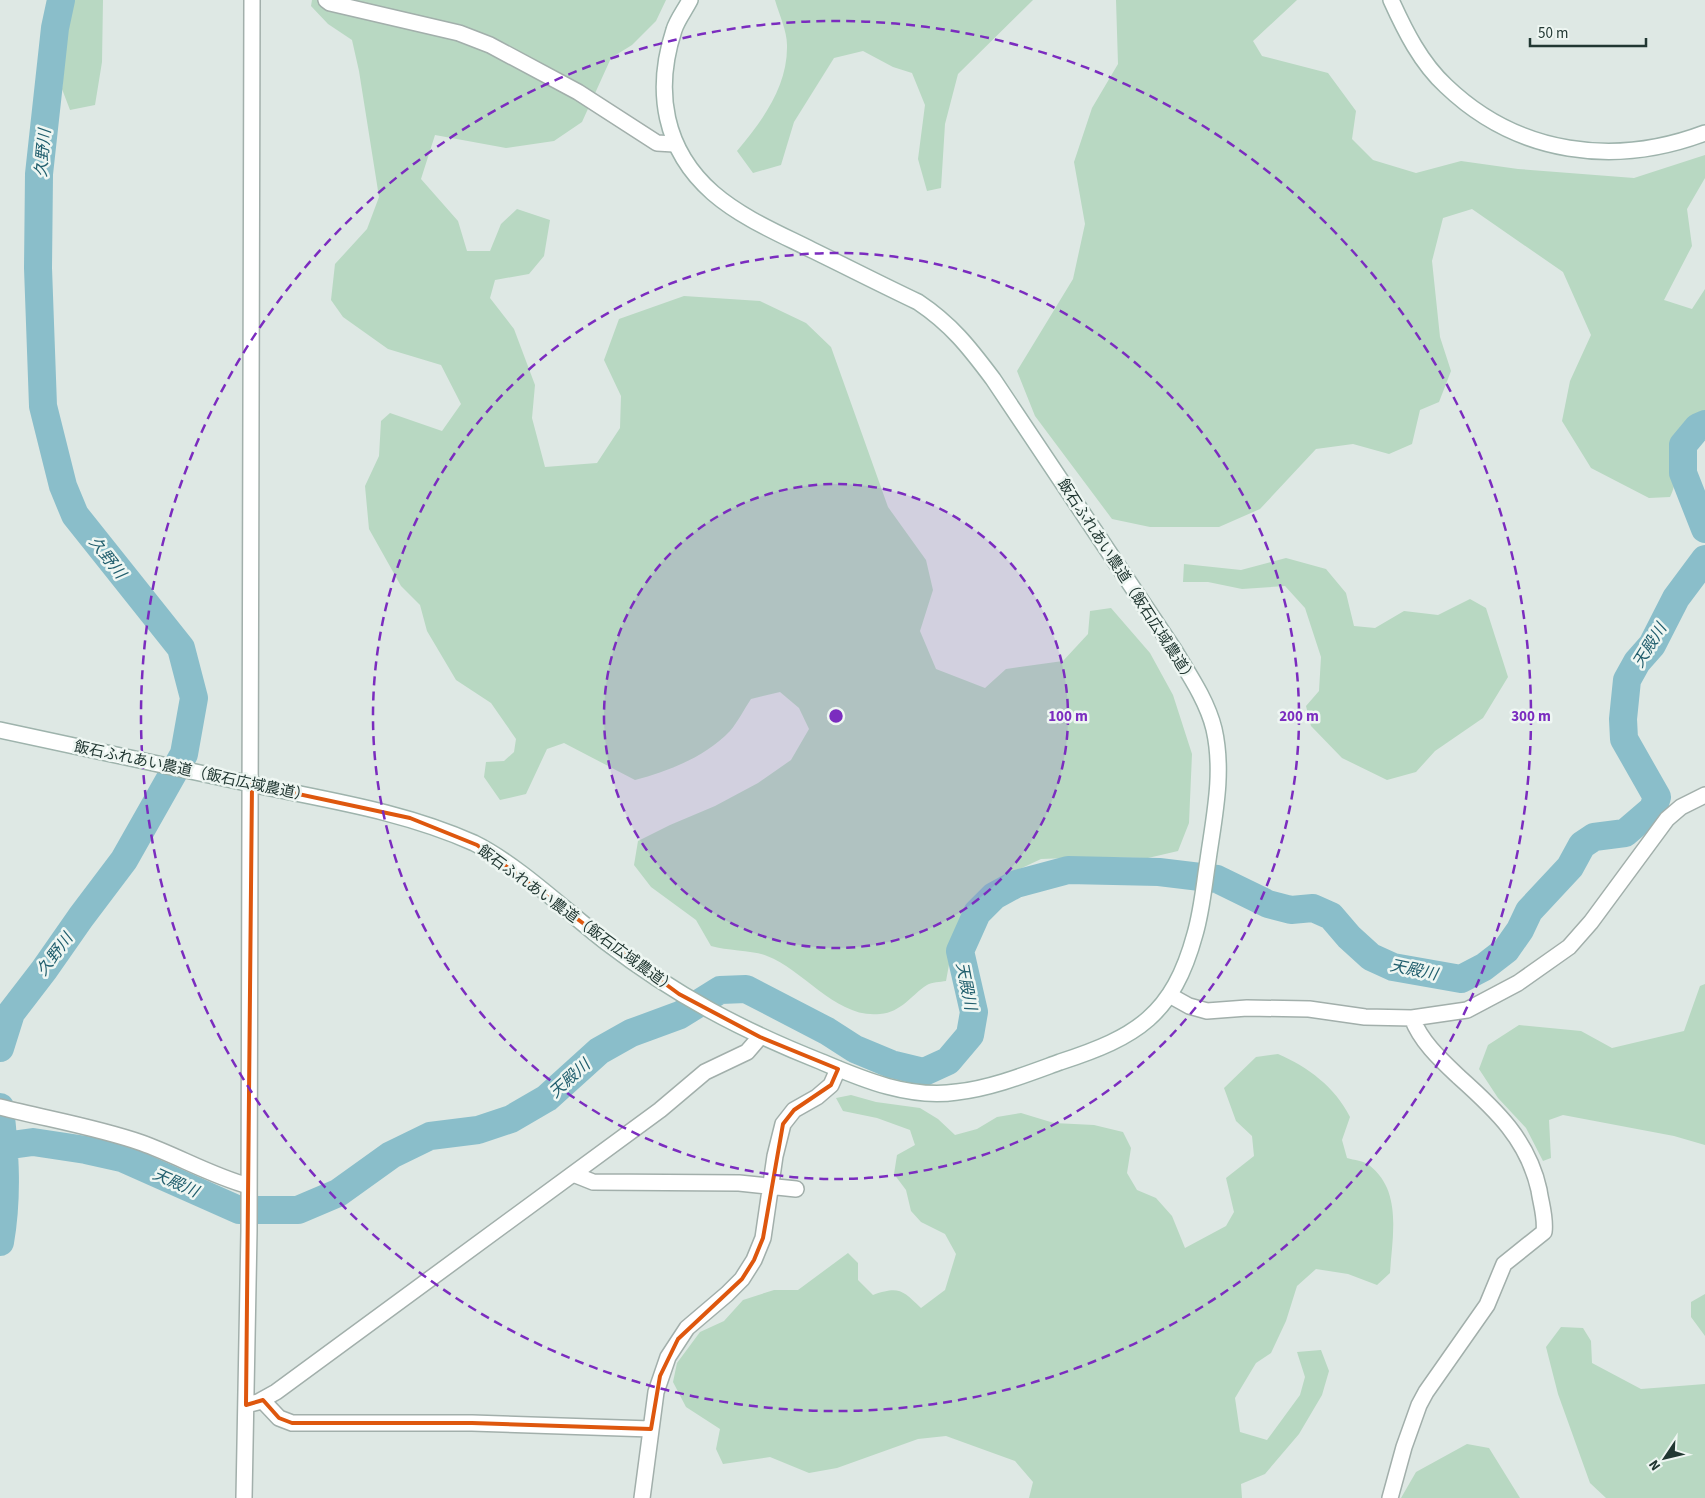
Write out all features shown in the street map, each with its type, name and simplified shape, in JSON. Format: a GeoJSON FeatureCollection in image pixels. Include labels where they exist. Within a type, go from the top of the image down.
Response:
{"type":"FeatureCollection","features":[{"type":"Feature","properties":{"kind":"street"},"geometry":{"type":"LineString","coordinates":[[244,1498],[249,1231],[248,884],[252,784],[252,0]]}},
{"type":"Feature","properties":{"kind":"street"},"geometry":{"type":"LineString","coordinates":[[326,0],[330,3],[459,34],[490,45],[578,92],[657,143],[674,144]]}},
{"type":"Feature","properties":{"kind":"street","name":"飯石ふれあい農道（飯石広域農道）"},"geometry":{"type":"LineString","coordinates":[[0,730],[410,818],[477,845],[524,876],[636,965],[679,994],[760,1037],[880,1085],[919,1093],[955,1093],[972,1089],[1093,1051],[1129,1033],[1152,1016],[1171,996],[1190,954],[1204,890],[1216,804],[1219,762],[1213,726],[1197,688],[1173,648],[994,379],[963,338],[941,318],[918,302],[751,220],[713,194],[695,175],[674,144],[668,121],[664,90],[666,61],[674,29],[690,0]]}},
{"type":"Feature","properties":{"kind":"street"},"geometry":{"type":"LineString","coordinates":[[1391,0],[1402,26],[1424,60],[1445,86],[1471,108],[1500,126],[1530,139],[1568,149],[1621,152],[1676,144],[1705,133]]}},
{"type":"Feature","properties":{"kind":"street"},"geometry":{"type":"LineString","coordinates":[[1171,996],[1190,1006],[1207,1011],[1247,1008],[1309,1009],[1365,1016],[1412,1018],[1466,1010],[1518,983],[1569,947],[1591,922],[1667,820],[1681,807],[1705,795]]}},
{"type":"Feature","properties":{"kind":"street"},"geometry":{"type":"LineString","coordinates":[[1390,1498],[1419,1405],[1487,1305],[1504,1264],[1544,1232],[1545,1222],[1537,1182],[1524,1149],[1515,1133],[1440,1060],[1416,1028],[1412,1018]]}},
{"type":"Feature","properties":{"kind":"street"},"geometry":{"type":"LineString","coordinates":[[246,1405],[262,1400],[660,1110],[706,1072],[747,1052],[760,1037]]}},
{"type":"Feature","properties":{"kind":"street"},"geometry":{"type":"LineString","coordinates":[[642,1498],[656,1392],[660,1376],[678,1339],[697,1318],[742,1279],[754,1260],[763,1238],[775,1156],[783,1124],[794,1110],[817,1097],[831,1084],[838,1069]]}},
{"type":"Feature","properties":{"kind":"street"},"geometry":{"type":"LineString","coordinates":[[0,1107],[143,1144],[229,1180],[249,1193]]}},
{"type":"Feature","properties":{"kind":"street"},"geometry":{"type":"LineString","coordinates":[[573,1174],[594,1182],[740,1183],[796,1189]]}},
{"type":"Feature","properties":{"kind":"street"},"geometry":{"type":"LineString","coordinates":[[262,1400],[279,1418],[292,1423],[472,1423],[651,1429]]}},
{"type":"Feature","properties":{"kind":"highlighted area"},"geometry":{"type":"Polygon","coordinates":[[[252,784],[410,818],[477,845],[679,994],[760,1037],[838,1069],[831,1085],[794,1110],[783,1124],[763,1238],[754,1260],[742,1279],[678,1339],[660,1376],[651,1429],[472,1423],[292,1423],[279,1418],[263,1400],[246,1405],[252,784]]]}},
{"type":"Feature","properties":{"kind":"green space"},"geometry":{"type":"Polygon","coordinates":[[[70,0],[103,0],[102,62],[95,105],[70,110],[62,89],[70,0]]]}},
{"type":"Feature","properties":{"kind":"green space"},"geometry":{"type":"Polygon","coordinates":[[[312,0],[666,0],[656,21],[632,45],[611,58],[582,122],[554,141],[506,148],[435,135],[421,179],[458,221],[467,251],[490,251],[501,224],[517,209],[550,220],[544,256],[529,274],[495,280],[490,298],[514,329],[535,385],[532,418],[545,467],[597,463],[620,428],[621,396],[604,360],[619,319],[684,296],[760,301],[806,323],[831,347],[888,507],[926,560],[933,590],[920,631],[936,669],[985,688],[1006,669],[1063,661],[1088,634],[1090,611],[1111,608],[1150,653],[1173,695],[1192,754],[1189,823],[1178,851],[1148,858],[1094,857],[1041,859],[1005,876],[976,898],[955,932],[946,981],[927,985],[900,1007],[888,1013],[864,1014],[835,1002],[781,963],[767,956],[711,946],[696,920],[651,887],[634,865],[638,841],[715,806],[758,783],[791,760],[809,729],[799,708],[780,692],[751,699],[730,731],[720,740],[698,756],[661,772],[635,780],[564,743],[547,749],[526,794],[500,800],[484,777],[486,762],[504,761],[514,752],[516,739],[491,703],[456,680],[427,631],[420,605],[401,586],[369,529],[365,486],[379,456],[381,421],[390,413],[442,431],[461,404],[441,365],[388,349],[343,317],[331,300],[335,264],[367,229],[379,197],[359,71],[352,40],[328,24],[311,6],[312,0]]]}},
{"type":"Feature","properties":{"kind":"green space"},"geometry":{"type":"Polygon","coordinates":[[[775,0],[1033,0],[958,74],[945,124],[941,188],[927,191],[918,159],[925,105],[912,73],[893,67],[863,51],[834,58],[794,122],[781,165],[753,173],[737,151],[756,128],[772,102],[783,75],[786,60],[786,34],[775,0]]]}},
{"type":"Feature","properties":{"kind":"green space"},"geometry":{"type":"Polygon","coordinates":[[[1116,0],[1297,0],[1253,41],[1262,56],[1328,73],[1356,111],[1352,139],[1373,160],[1416,173],[1461,161],[1518,169],[1634,178],[1705,155],[1705,178],[1687,209],[1692,246],[1664,300],[1692,309],[1705,289],[1705,413],[1696,417],[1682,428],[1676,438],[1674,450],[1675,482],[1670,497],[1649,498],[1591,468],[1562,421],[1570,381],[1591,335],[1563,272],[1472,209],[1443,218],[1432,261],[1440,337],[1451,371],[1439,402],[1420,410],[1412,444],[1389,454],[1353,444],[1316,449],[1260,509],[1219,527],[1150,527],[1112,519],[1035,416],[1017,371],[1073,279],[1085,224],[1074,162],[1092,108],[1118,64],[1116,0]]]}},
{"type":"Feature","properties":{"kind":"green space"},"geometry":{"type":"Polygon","coordinates":[[[1286,558],[1326,569],[1346,593],[1354,626],[1375,628],[1404,611],[1438,615],[1470,599],[1486,608],[1508,677],[1483,718],[1435,751],[1416,772],[1387,780],[1342,758],[1311,726],[1306,706],[1319,691],[1321,657],[1305,608],[1285,586],[1242,589],[1208,582],[1183,582],[1184,564],[1241,570],[1286,558]]]}},
{"type":"Feature","properties":{"kind":"green space"},"geometry":{"type":"Polygon","coordinates":[[[1705,984],[1705,1145],[1674,1136],[1563,1115],[1549,1120],[1551,1158],[1543,1161],[1526,1128],[1498,1098],[1479,1069],[1488,1045],[1519,1025],[1581,1031],[1612,1048],[1684,1031],[1700,986],[1705,984]]]}},
{"type":"Feature","properties":{"kind":"green space"},"geometry":{"type":"Polygon","coordinates":[[[1278,1054],[1300,1065],[1320,1079],[1337,1096],[1350,1117],[1342,1140],[1347,1158],[1369,1165],[1380,1176],[1387,1188],[1393,1215],[1390,1273],[1377,1285],[1348,1274],[1316,1269],[1297,1286],[1286,1321],[1271,1353],[1256,1363],[1235,1398],[1240,1432],[1267,1440],[1300,1395],[1305,1377],[1297,1352],[1321,1350],[1329,1371],[1322,1395],[1299,1434],[1265,1474],[1241,1484],[1242,1498],[1029,1498],[1033,1482],[1015,1461],[946,1436],[918,1439],[837,1468],[809,1473],[770,1457],[723,1464],[716,1449],[720,1429],[686,1407],[673,1382],[677,1363],[700,1332],[724,1321],[743,1300],[774,1290],[798,1290],[848,1253],[858,1263],[858,1280],[873,1295],[895,1290],[900,1291],[921,1308],[945,1290],[956,1254],[945,1234],[921,1222],[911,1211],[906,1190],[894,1174],[897,1155],[915,1145],[910,1130],[877,1118],[843,1111],[836,1098],[851,1095],[876,1102],[920,1108],[938,1119],[955,1135],[977,1129],[997,1117],[1021,1113],[1054,1123],[1094,1125],[1123,1132],[1131,1148],[1127,1173],[1137,1190],[1156,1198],[1172,1216],[1185,1248],[1226,1226],[1234,1212],[1226,1178],[1254,1156],[1252,1136],[1236,1121],[1224,1088],[1256,1057],[1278,1054]]]}},
{"type":"Feature","properties":{"kind":"green space"},"geometry":{"type":"Polygon","coordinates":[[[1705,1294],[1705,1336],[1691,1317],[1691,1302],[1705,1294]]]}},
{"type":"Feature","properties":{"kind":"green space"},"geometry":{"type":"Polygon","coordinates":[[[1561,1327],[1583,1328],[1591,1341],[1592,1363],[1641,1389],[1705,1384],[1705,1498],[1606,1498],[1590,1483],[1558,1394],[1546,1347],[1561,1327]]]}},
{"type":"Feature","properties":{"kind":"green space"},"geometry":{"type":"Polygon","coordinates":[[[1467,1444],[1489,1448],[1520,1498],[1401,1498],[1416,1472],[1467,1444]]]}},
{"type":"Feature","properties":{"kind":"waterway","name":"久野川"},"geometry":{"type":"LineString","coordinates":[[0,1048],[11,1013],[124,860],[184,754],[194,698],[181,648],[75,515],[63,486],[43,406],[38,268],[39,174],[55,28],[61,0]]}},
{"type":"Feature","properties":{"kind":"waterway","name":"天殿川"},"geometry":{"type":"LineString","coordinates":[[1705,424],[1698,427],[1683,445],[1683,473],[1705,529]]}},
{"type":"Feature","properties":{"kind":"waterway","name":"天殿川"},"geometry":{"type":"LineString","coordinates":[[4,1146],[33,1142],[86,1150],[122,1158],[239,1210],[298,1210],[338,1193],[391,1155],[430,1136],[478,1130],[511,1119],[547,1098],[599,1051],[631,1033],[680,1015],[720,990],[746,989],[827,1031],[855,1049],[891,1064],[924,1072],[948,1061],[970,1035],[974,1012],[960,951],[977,913],[994,896],[1016,884],[1068,870],[1159,872],[1217,879],[1268,904],[1291,910],[1313,908],[1331,916],[1349,937],[1371,957],[1393,967],[1461,979],[1484,967],[1506,950],[1520,930],[1529,911],[1570,867],[1582,845],[1594,837],[1625,833],[1653,809],[1657,797],[1624,739],[1623,719],[1627,680],[1637,662],[1652,645],[1676,598],[1705,559]]}},
{"type":"Feature","properties":{"kind":"waterway","name":"久野川"},"geometry":{"type":"LineString","coordinates":[[0,1107],[5,1175],[3,1225],[0,1242]]}}]}
